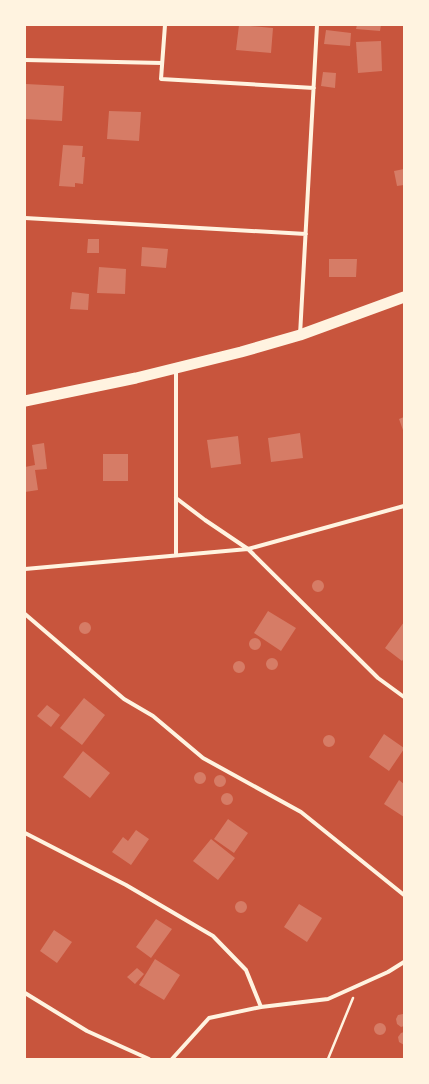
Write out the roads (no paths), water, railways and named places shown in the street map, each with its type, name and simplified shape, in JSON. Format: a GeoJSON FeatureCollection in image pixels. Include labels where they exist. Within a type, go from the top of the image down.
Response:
{"type":"FeatureCollection","features":[{"type":"Feature","properties":{"kind":"highway"},"geometry":{"type":"LineString","coordinates":[[25,401],[136,378],[241,352],[300,335],[404,297]]}},
{"type":"Feature","properties":{"kind":"street"},"geometry":{"type":"LineString","coordinates":[[165,25],[161,79],[314,88]]}},
{"type":"Feature","properties":{"kind":"street"},"geometry":{"type":"LineString","coordinates":[[300,335],[317,25]]}},
{"type":"Feature","properties":{"kind":"street"},"geometry":{"type":"LineString","coordinates":[[25,60],[162,63]]}},
{"type":"Feature","properties":{"kind":"street"},"geometry":{"type":"LineString","coordinates":[[25,218],[306,234]]}},
{"type":"Feature","properties":{"kind":"street"},"geometry":{"type":"LineString","coordinates":[[176,367],[176,555]]}},
{"type":"Feature","properties":{"kind":"street"},"geometry":{"type":"LineString","coordinates":[[176,498],[248,549],[378,678],[404,697]]}},
{"type":"Feature","properties":{"kind":"street"},"geometry":{"type":"LineString","coordinates":[[25,569],[248,549],[404,506]]}},
{"type":"Feature","properties":{"kind":"street"},"geometry":{"type":"LineString","coordinates":[[25,614],[124,699],[153,716],[202,758],[301,812],[404,894]]}},
{"type":"Feature","properties":{"kind":"street"},"geometry":{"type":"LineString","coordinates":[[25,833],[126,885],[213,936],[246,970],[261,1007]]}},
{"type":"Feature","properties":{"kind":"street"},"geometry":{"type":"LineString","coordinates":[[172,1059],[209,1018],[261,1007],[328,999],[388,972],[404,962]]}},
{"type":"Feature","properties":{"kind":"street"},"geometry":{"type":"LineString","coordinates":[[25,993],[87,1031],[149,1059]]}}]}
